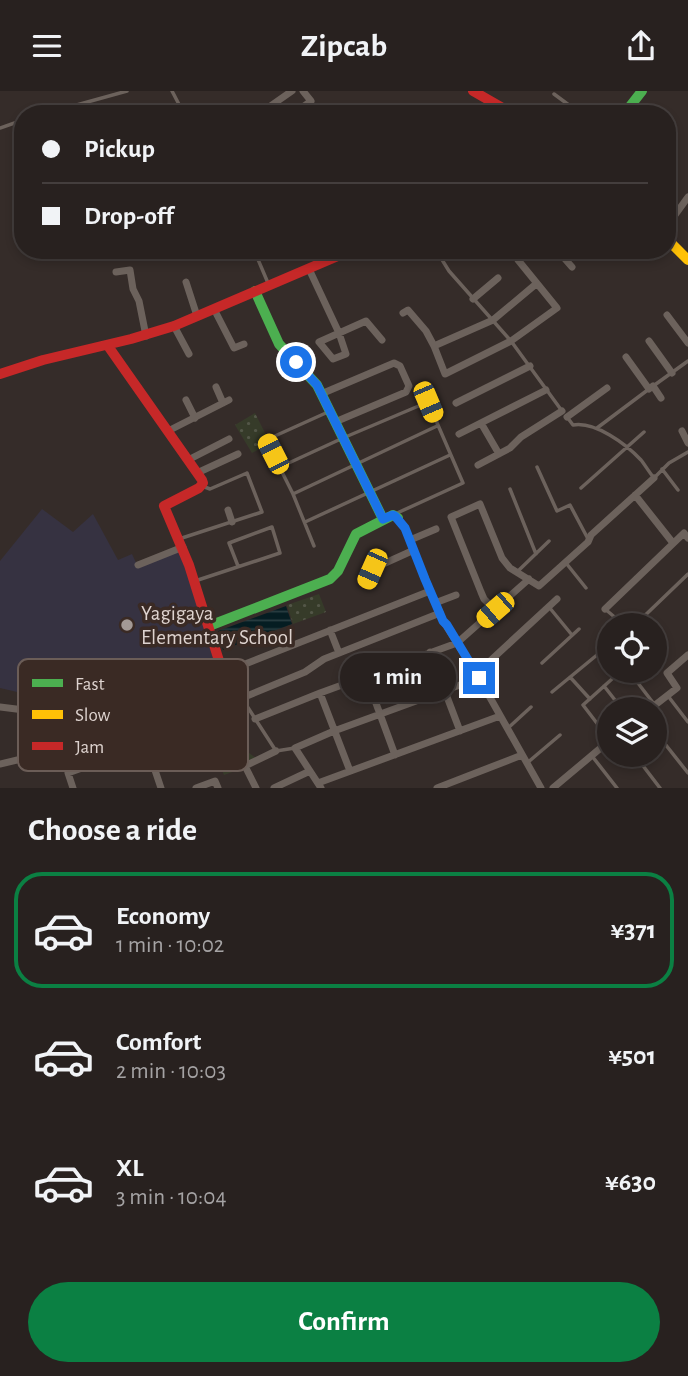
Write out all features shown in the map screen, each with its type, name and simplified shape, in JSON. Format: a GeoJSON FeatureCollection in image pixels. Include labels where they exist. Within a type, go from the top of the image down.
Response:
{"type":"FeatureCollection","features":[{"type":"Feature","properties":{"kind":"street"},"geometry":{"type":"LineString","coordinates":[[274,105],[292,91]]}},
{"type":"Feature","properties":{"kind":"street"},"geometry":{"type":"LineString","coordinates":[[303,91],[311,101],[305,105]]}},
{"type":"Feature","properties":{"kind":"street"},"geometry":{"type":"LineString","coordinates":[[473,91],[497,105]]}},
{"type":"Feature","properties":{"kind":"street"},"geometry":{"type":"LineString","coordinates":[[676,214],[688,197]]}},
{"type":"Feature","properties":{"kind":"street"},"geometry":{"type":"LineString","coordinates":[[0,375],[28,364],[108,346],[174,327],[332,259]]}},
{"type":"Feature","properties":{"kind":"street"},"geometry":{"type":"LineString","coordinates":[[565,259],[572,267]]}},
{"type":"Feature","properties":{"kind":"street"},"geometry":{"type":"LineString","coordinates":[[402,313],[408,310],[426,331],[445,374],[511,341],[557,308],[518,260]]}},
{"type":"Feature","properties":{"kind":"street"},"geometry":{"type":"LineString","coordinates":[[309,269],[339,333],[366,321],[382,340]]}},
{"type":"Feature","properties":{"kind":"street"},"geometry":{"type":"LineString","coordinates":[[116,272],[130,270],[146,336]]}},
{"type":"Feature","properties":{"kind":"street"},"geometry":{"type":"LineString","coordinates":[[473,299],[498,278]]}},
{"type":"Feature","properties":{"kind":"street"},"geometry":{"type":"LineString","coordinates":[[186,282],[197,316]]}},
{"type":"Feature","properties":{"kind":"street"},"geometry":{"type":"LineString","coordinates":[[434,346],[493,320],[536,284]]}},
{"type":"Feature","properties":{"kind":"street"},"geometry":{"type":"LineString","coordinates":[[255,291],[279,344],[317,385],[370,492],[391,517],[405,528],[440,613],[541,788]]}},
{"type":"Feature","properties":{"kind":"street"},"geometry":{"type":"LineString","coordinates":[[214,309],[234,348],[244,344]]}},
{"type":"Feature","properties":{"kind":"street"},"geometry":{"type":"LineString","coordinates":[[667,315],[688,343]]}},
{"type":"Feature","properties":{"kind":"street"},"geometry":{"type":"LineString","coordinates":[[174,327],[188,354]]}},
{"type":"Feature","properties":{"kind":"street"},"geometry":{"type":"LineString","coordinates":[[649,341],[672,373]]}},
{"type":"Feature","properties":{"kind":"street"},"geometry":{"type":"LineString","coordinates":[[108,346],[202,480],[201,486],[164,506],[196,580],[219,659]]}},
{"type":"Feature","properties":{"kind":"street"},"geometry":{"type":"LineString","coordinates":[[626,357],[661,398]]}},
{"type":"Feature","properties":{"kind":"street"},"geometry":{"type":"LineString","coordinates":[[321,394],[394,363],[400,366],[409,387],[406,392],[333,417]]}},
{"type":"Feature","properties":{"kind":"street"},"geometry":{"type":"LineString","coordinates":[[456,403],[530,366]]}},
{"type":"Feature","properties":{"kind":"street"},"geometry":{"type":"LineString","coordinates":[[168,431],[226,401],[216,387]]}},
{"type":"Feature","properties":{"kind":"street"},"geometry":{"type":"LineString","coordinates":[[478,465],[607,388]]}},
{"type":"Feature","properties":{"kind":"street"},"geometry":{"type":"LineString","coordinates":[[459,434],[546,390]]}},
{"type":"Feature","properties":{"kind":"street"},"geometry":{"type":"LineString","coordinates":[[186,400],[195,418]]}},
{"type":"Feature","properties":{"kind":"street"},"geometry":{"type":"LineString","coordinates":[[481,423],[499,454]]}},
{"type":"Feature","properties":{"kind":"street"},"geometry":{"type":"LineString","coordinates":[[681,431],[688,443]]}},
{"type":"Feature","properties":{"kind":"street"},"geometry":{"type":"LineString","coordinates":[[188,460],[229,439]]}},
{"type":"Feature","properties":{"kind":"street"},"geometry":{"type":"LineString","coordinates":[[197,473],[238,454]]}},
{"type":"Feature","properties":{"kind":"street"},"geometry":{"type":"LineString","coordinates":[[495,610],[484,599],[451,517],[480,504],[502,558],[510,568],[539,586],[654,478]]}},
{"type":"Feature","properties":{"kind":"street"},"geometry":{"type":"LineString","coordinates":[[635,495],[673,543]]}},
{"type":"Feature","properties":{"kind":"street"},"geometry":{"type":"LineString","coordinates":[[228,510],[232,521]]}},
{"type":"Feature","properties":{"kind":"street"},"geometry":{"type":"LineString","coordinates":[[209,626],[330,579],[338,571],[356,534],[391,517]]}},
{"type":"Feature","properties":{"kind":"street"},"geometry":{"type":"LineString","coordinates":[[410,540],[436,529]]}},
{"type":"Feature","properties":{"kind":"street"},"geometry":{"type":"LineString","coordinates":[[604,609],[673,543],[687,534]]}},
{"type":"Feature","properties":{"kind":"street"},"geometry":{"type":"LineString","coordinates":[[138,565],[182,543]]}},
{"type":"Feature","properties":{"kind":"street"},"geometry":{"type":"LineString","coordinates":[[365,584],[372,569],[414,550]]}},
{"type":"Feature","properties":{"kind":"street"},"geometry":{"type":"LineString","coordinates":[[255,719],[457,643],[529,579]]}},
{"type":"Feature","properties":{"kind":"street"},"geometry":{"type":"LineString","coordinates":[[248,659],[430,591]]}},
{"type":"Feature","properties":{"kind":"street"},"geometry":{"type":"LineString","coordinates":[[435,603],[456,595]]}},
{"type":"Feature","properties":{"kind":"street"},"geometry":{"type":"LineString","coordinates":[[500,716],[350,771],[319,786],[295,748],[478,676],[556,599]]}},
{"type":"Feature","properties":{"kind":"street"},"geometry":{"type":"LineString","coordinates":[[248,696],[305,672],[324,659],[440,613]]}},
{"type":"Feature","properties":{"kind":"street"},"geometry":{"type":"LineString","coordinates":[[330,630],[339,653]]}},
{"type":"Feature","properties":{"kind":"street"},"geometry":{"type":"LineString","coordinates":[[430,652],[460,731]]}},
{"type":"Feature","properties":{"kind":"street"},"geometry":{"type":"LineString","coordinates":[[666,697],[677,688],[667,673],[687,659]]}},
{"type":"Feature","properties":{"kind":"street"},"geometry":{"type":"LineString","coordinates":[[366,676],[396,755]]}},
{"type":"Feature","properties":{"kind":"street"},"geometry":{"type":"LineString","coordinates":[[320,693],[350,771]]}},
{"type":"Feature","properties":{"kind":"street"},"geometry":{"type":"LineString","coordinates":[[0,707],[18,709]]}},
{"type":"Feature","properties":{"kind":"street"},"geometry":{"type":"LineString","coordinates":[[248,765],[276,751]]}},
{"type":"Feature","properties":{"kind":"street"},"geometry":{"type":"LineString","coordinates":[[558,786],[597,751]]}},
{"type":"Feature","properties":{"kind":"street"},"geometry":{"type":"LineString","coordinates":[[436,788],[448,786],[522,755]]}},
{"type":"Feature","properties":{"kind":"street"},"geometry":{"type":"LineString","coordinates":[[0,764],[18,760]]}},
{"type":"Feature","properties":{"kind":"street"},"geometry":{"type":"LineString","coordinates":[[248,770],[256,788]]}},
{"type":"Feature","properties":{"kind":"street"},"geometry":{"type":"LineString","coordinates":[[73,788],[68,773],[74,771]]}},
{"type":"Feature","properties":{"kind":"street"},"geometry":{"type":"LineString","coordinates":[[155,771],[161,788]]}},
{"type":"Feature","properties":{"kind":"street"},"geometry":{"type":"LineString","coordinates":[[274,788],[310,772]]}},
{"type":"Feature","properties":{"kind":"street"},"geometry":{"type":"LineString","coordinates":[[196,788],[215,781],[218,788]]}},
{"type":"Feature","properties":{"kind":"lane"},"geometry":{"type":"LineString","coordinates":[[76,105],[127,91]]}},
{"type":"Feature","properties":{"kind":"lane"},"geometry":{"type":"LineString","coordinates":[[554,94],[569,105]]}},
{"type":"Feature","properties":{"kind":"lane"},"geometry":{"type":"LineString","coordinates":[[258,259],[268,285]]}},
{"type":"Feature","properties":{"kind":"lane"},"geometry":{"type":"LineString","coordinates":[[442,259],[511,341],[573,425],[597,428],[641,460],[654,478],[662,469],[688,452]]}},
{"type":"Feature","properties":{"kind":"lane"},"geometry":{"type":"LineString","coordinates":[[597,428],[688,361]]}},
{"type":"Feature","properties":{"kind":"lane"},"geometry":{"type":"LineString","coordinates":[[280,467],[428,402],[463,483],[391,517]]}},
{"type":"Feature","properties":{"kind":"lane"},"geometry":{"type":"LineString","coordinates":[[314,546],[293,494],[266,440],[333,417]]}},
{"type":"Feature","properties":{"kind":"lane"},"geometry":{"type":"LineString","coordinates":[[293,494],[438,426]]}},
{"type":"Feature","properties":{"kind":"lane"},"geometry":{"type":"LineString","coordinates":[[581,488],[644,432]]}},
{"type":"Feature","properties":{"kind":"lane"},"geometry":{"type":"LineString","coordinates":[[305,522],[450,454]]}},
{"type":"Feature","properties":{"kind":"lane"},"geometry":{"type":"LineString","coordinates":[[537,467],[556,511],[570,505],[589,540]]}},
{"type":"Feature","properties":{"kind":"lane"},"geometry":{"type":"LineString","coordinates":[[662,469],[678,489]]}},
{"type":"Feature","properties":{"kind":"lane"},"geometry":{"type":"LineString","coordinates":[[182,543],[232,521],[262,512],[247,473],[210,489],[201,486]]}},
{"type":"Feature","properties":{"kind":"lane"},"geometry":{"type":"LineString","coordinates":[[510,489],[536,554]]}},
{"type":"Feature","properties":{"kind":"lane"},"geometry":{"type":"LineString","coordinates":[[196,580],[238,566],[280,552],[272,527],[229,543],[238,566]]}},
{"type":"Feature","properties":{"kind":"lane"},"geometry":{"type":"LineString","coordinates":[[517,572],[549,541]]}},
{"type":"Feature","properties":{"kind":"lane"},"geometry":{"type":"LineString","coordinates":[[566,563],[586,588]]}},
{"type":"Feature","properties":{"kind":"lane"},"geometry":{"type":"LineString","coordinates":[[647,613],[688,574]]}},
{"type":"Feature","properties":{"kind":"lane"},"geometry":{"type":"LineString","coordinates":[[549,606],[572,635]]}},
{"type":"Feature","properties":{"kind":"lane"},"geometry":{"type":"LineString","coordinates":[[604,609],[609,613]]}},
{"type":"Feature","properties":{"kind":"lane"},"geometry":{"type":"LineString","coordinates":[[542,663],[579,629]]}},
{"type":"Feature","properties":{"kind":"lane"},"geometry":{"type":"LineString","coordinates":[[552,692],[597,655]]}},
{"type":"Feature","properties":{"kind":"lane"},"geometry":{"type":"LineString","coordinates":[[569,677],[590,699]]}},
{"type":"Feature","properties":{"kind":"lane"},"geometry":{"type":"LineString","coordinates":[[597,724],[583,705],[608,683]]}},
{"type":"Feature","properties":{"kind":"lane"},"geometry":{"type":"LineString","coordinates":[[635,683],[645,697]]}},
{"type":"Feature","properties":{"kind":"lane"},"geometry":{"type":"LineString","coordinates":[[604,686],[613,697]]}},
{"type":"Feature","properties":{"kind":"lane"},"geometry":{"type":"LineString","coordinates":[[668,695],[688,722]]}},
{"type":"Feature","properties":{"kind":"lane"},"geometry":{"type":"LineString","coordinates":[[507,729],[531,707]]}},
{"type":"Feature","properties":{"kind":"lane"},"geometry":{"type":"LineString","coordinates":[[248,708],[276,751],[295,748]]}},
{"type":"Feature","properties":{"kind":"lane"},"geometry":{"type":"LineString","coordinates":[[527,764],[560,735]]}},
{"type":"Feature","properties":{"kind":"lane"},"geometry":{"type":"LineString","coordinates":[[667,746],[688,773]]}},
{"type":"Feature","properties":{"kind":"lane"},"geometry":{"type":"LineString","coordinates":[[592,755],[617,788]]}},
{"type":"Feature","properties":{"kind":"lane"},"geometry":{"type":"LineString","coordinates":[[644,767],[660,788]]}},
{"type":"Feature","properties":{"kind":"shaded area","name":"Yagigaya Elementary School"},"geometry":{"type":"Polygon","coordinates":[[[42,509],[73,532],[93,514],[118,560],[132,554],[138,567],[179,551],[197,595],[213,658],[18,659],[18,692],[0,688],[0,561],[42,509]]]}},
{"type":"Feature","properties":{"kind":"green space"},"geometry":{"type":"Polygon","coordinates":[[[255,413],[266,435],[261,438],[265,446],[252,453],[235,425],[255,413]]]}},
{"type":"Feature","properties":{"kind":"green space"},"geometry":{"type":"Polygon","coordinates":[[[319,594],[326,612],[293,624],[287,605],[319,594]]]}},
{"type":"Feature","properties":{"kind":"green space"},"geometry":{"type":"Polygon","coordinates":[[[248,752],[256,758],[248,764],[248,752]]]}},
{"type":"Feature","properties":{"kind":"water"},"geometry":{"type":"Polygon","coordinates":[[[286,606],[292,624],[223,650],[218,631],[286,606]]]}},
{"type":"Feature","properties":{"kind":"traffic: fast"},"geometry":{"type":"LineString","coordinates":[[631,105],[642,91]]}},
{"type":"Feature","properties":{"kind":"traffic: fast"},"geometry":{"type":"LineString","coordinates":[[255,291],[279,344],[317,385],[383,519]]}},
{"type":"Feature","properties":{"kind":"traffic: fast"},"geometry":{"type":"LineString","coordinates":[[209,626],[330,579],[338,571],[356,534],[393,515],[398,518]]}},
{"type":"Feature","properties":{"kind":"traffic: slow"},"geometry":{"type":"LineString","coordinates":[[676,248],[688,260]]}},
{"type":"Feature","properties":{"kind":"traffic: jam"},"geometry":{"type":"LineString","coordinates":[[473,91],[497,105]]}},
{"type":"Feature","properties":{"kind":"traffic: jam"},"geometry":{"type":"LineString","coordinates":[[0,374],[174,326],[331,259]]}},
{"type":"Feature","properties":{"kind":"traffic: jam"},"geometry":{"type":"LineString","coordinates":[[108,346],[202,480],[199,488],[164,506],[189,565],[218,659]]}},
{"type":"Feature","properties":{"kind":"place","name":"Yagigaya Elementary School"},"geometry":{"type":"Point","coordinates":[127,625]}},
{"type":"Feature","properties":{"kind":"route"},"geometry":{"type":"LineString","coordinates":[[296,362],[317,385],[383,519],[393,515],[405,528],[443,621],[479,678]]}}]}
